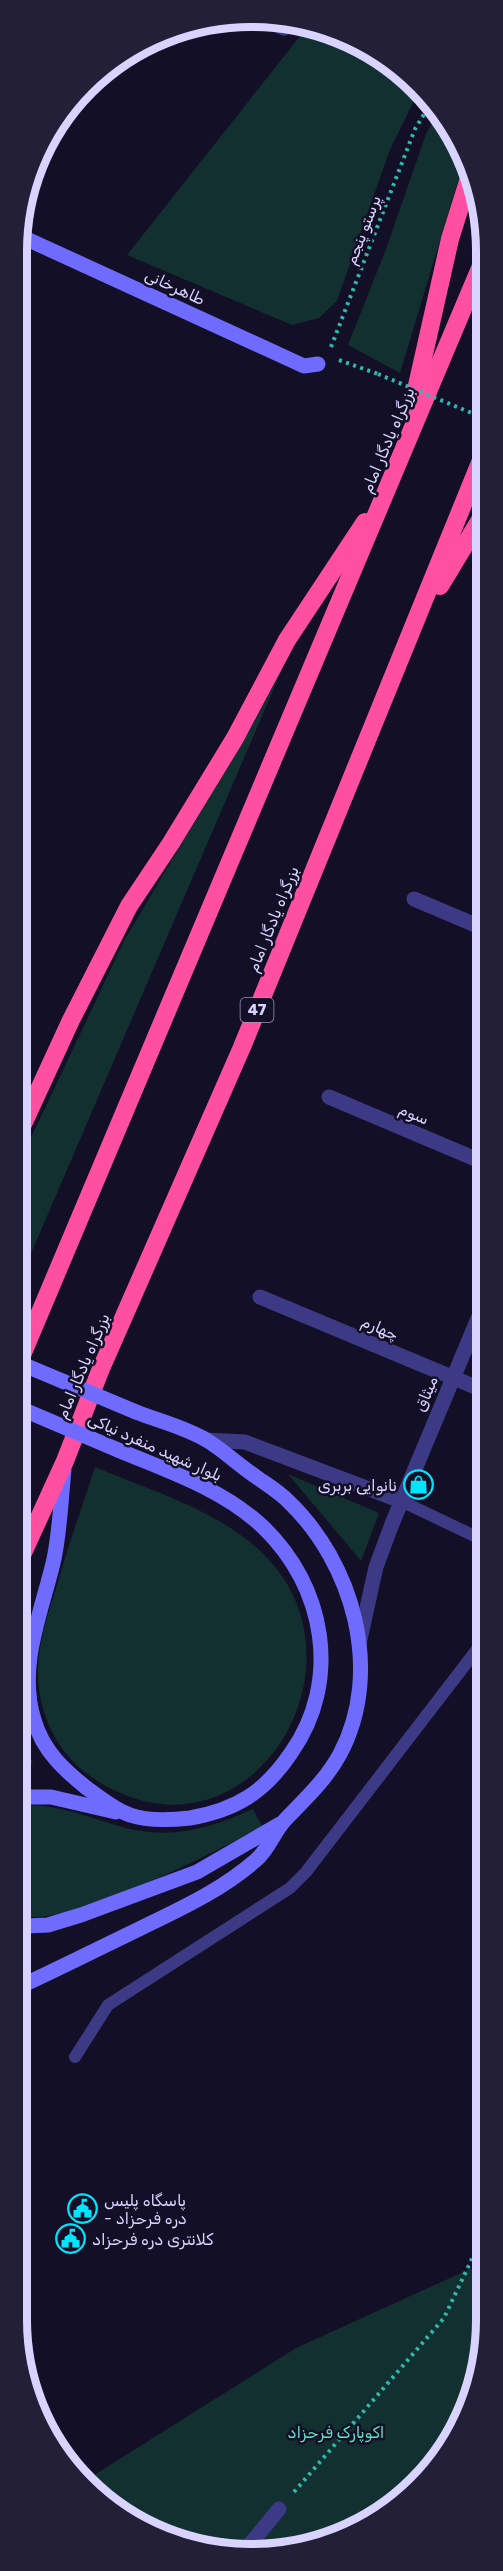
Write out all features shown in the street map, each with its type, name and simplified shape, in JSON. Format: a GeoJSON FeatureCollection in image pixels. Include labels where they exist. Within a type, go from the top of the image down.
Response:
{"type":"FeatureCollection","features":[{"type":"Feature","properties":{"kind":"highway"},"geometry":{"type":"LineString","coordinates":[[402,456],[450,239],[466,187]]}},
{"type":"Feature","properties":{"kind":"highway","name":"بزرگراه یادگار امام"},"geometry":{"type":"LineString","coordinates":[[27,1343],[476,279]]}},
{"type":"Feature","properties":{"kind":"highway","name":"بزرگراه یادگار امام"},"geometry":{"type":"LineString","coordinates":[[27,1544],[65,1461],[100,1371],[242,1047],[476,473]]}},
{"type":"Feature","properties":{"kind":"highway"},"geometry":{"type":"LineString","coordinates":[[27,1115],[71,1020],[129,906],[171,843],[235,738],[287,640],[390,485]]}},
{"type":"Feature","properties":{"kind":"highway"},"geometry":{"type":"LineString","coordinates":[[411,633],[476,526]]}},
{"type":"Feature","properties":{"kind":"main road","name":"طاهرخانی"},"geometry":{"type":"LineString","coordinates":[[27,239],[304,366],[323,360]]}},
{"type":"Feature","properties":{"kind":"main road","name":"بلوار شهید منفرد نیاکی"},"geometry":{"type":"LineString","coordinates":[[27,1366],[206,1440],[287,1500],[311,1527],[334,1560],[350,1600],[359,1645],[360,1673],[356,1705],[349,1733],[339,1755],[323,1779],[284,1821],[258,1859],[219,1888],[27,1983]]}},
{"type":"Feature","properties":{"kind":"main road","name":"بلوار شهید منفرد نیاکی"},"geometry":{"type":"LineString","coordinates":[[27,1411],[214,1491],[263,1527],[297,1568],[313,1604],[320,1631],[321,1681],[316,1705],[303,1737],[280,1769],[265,1784],[231,1808],[212,1814],[174,1820],[131,1816],[92,1792],[61,1767],[43,1742],[33,1719],[29,1689],[29,1651],[54,1557],[65,1461]]}},
{"type":"Feature","properties":{"kind":"main road"},"geometry":{"type":"LineString","coordinates":[[27,1797],[51,1797],[131,1816]]}},
{"type":"Feature","properties":{"kind":"main road"},"geometry":{"type":"LineString","coordinates":[[27,1926],[48,1925],[197,1872],[284,1821]]}},
{"type":"Feature","properties":{"kind":"street"},"geometry":{"type":"LineString","coordinates":[[414,899],[476,925]]}},
{"type":"Feature","properties":{"kind":"street","name":"سوم"},"geometry":{"type":"LineString","coordinates":[[329,1097],[476,1159]]}},
{"type":"Feature","properties":{"kind":"street","name":"چهارم"},"geometry":{"type":"LineString","coordinates":[[260,1297],[476,1387]]}},
{"type":"Feature","properties":{"kind":"street","name":"میثاق"},"geometry":{"type":"LineString","coordinates":[[359,1645],[376,1567],[401,1501],[476,1323]]}},
{"type":"Feature","properties":{"kind":"street"},"geometry":{"type":"LineString","coordinates":[[206,1440],[245,1442],[401,1501]]}},
{"type":"Feature","properties":{"kind":"street"},"geometry":{"type":"LineString","coordinates":[[250,2544],[279,2509]]}},
{"type":"Feature","properties":{"kind":"lane"},"geometry":{"type":"LineString","coordinates":[[401,1501],[476,1537]]}},
{"type":"Feature","properties":{"kind":"lane"},"geometry":{"type":"LineString","coordinates":[[75,2056],[108,2005],[290,1888],[306,1872],[476,1651]]}},
{"type":"Feature","properties":{"kind":"path","name":"پرستو پنجم"},"geometry":{"type":"LineString","coordinates":[[323,360],[415,129],[426,110]]}},
{"type":"Feature","properties":{"kind":"path"},"geometry":{"type":"LineString","coordinates":[[323,360],[378,374],[476,415]]}},
{"type":"Feature","properties":{"kind":"path"},"geometry":{"type":"LineString","coordinates":[[279,2509],[444,2318],[476,2249]]}},
{"type":"Feature","properties":{"kind":"green space"},"geometry":{"type":"Polygon","coordinates":[[[302,33],[337,44],[364,57],[388,73],[415,98],[389,152],[337,301],[319,318],[292,325],[127,255],[302,33]]]}},
{"type":"Feature","properties":{"kind":"green space"},"geometry":{"type":"Polygon","coordinates":[[[434,121],[446,139],[461,171],[400,373],[348,345],[386,249],[426,134],[434,121]]]}},
{"type":"Feature","properties":{"kind":"green space"},"geometry":{"type":"Polygon","coordinates":[[[290,651],[27,1263],[27,1146],[125,939],[261,710],[290,651]]]}},
{"type":"Feature","properties":{"kind":"green space"},"geometry":{"type":"Polygon","coordinates":[[[95,1467],[179,1501],[239,1534],[257,1548],[293,1594],[306,1646],[301,1698],[279,1744],[244,1781],[199,1802],[147,1802],[90,1776],[67,1755],[58,1743],[45,1715],[38,1669],[41,1640],[95,1467]]]}},
{"type":"Feature","properties":{"kind":"green space"},"geometry":{"type":"Polygon","coordinates":[[[288,1474],[379,1513],[361,1561],[288,1474]]]}},
{"type":"Feature","properties":{"kind":"green space"},"geometry":{"type":"Polygon","coordinates":[[[27,1750],[33,1764],[27,1766],[27,1750]]]}},
{"type":"Feature","properties":{"kind":"green space"},"geometry":{"type":"Polygon","coordinates":[[[27,1806],[63,1809],[134,1830],[169,1833],[203,1828],[253,1809],[262,1826],[140,1886],[67,1912],[38,1917],[27,1916],[27,1806]]]}},
{"type":"Feature","properties":{"kind":"green space","name":"اکوپارک فرحزاد"},"geometry":{"type":"Polygon","coordinates":[[[476,2266],[476,2334],[472,2363],[453,2419],[420,2468],[388,2498],[364,2514],[324,2532],[295,2540],[266,2544],[222,2542],[179,2532],[152,2521],[115,2498],[92,2477],[296,2348],[476,2266]]]}},
{"type":"Feature","properties":{"kind":"place","name":"نانوایی بربری"},"geometry":{"type":"Point","coordinates":[418,1485]}},
{"type":"Feature","properties":{"kind":"place","name":"پاسگاه پلیس - دره فرحزاد"},"geometry":{"type":"Point","coordinates":[83,2209]}},
{"type":"Feature","properties":{"kind":"place","name":"کلانتری دره فرحزاد"},"geometry":{"type":"Point","coordinates":[71,2239]}}]}
